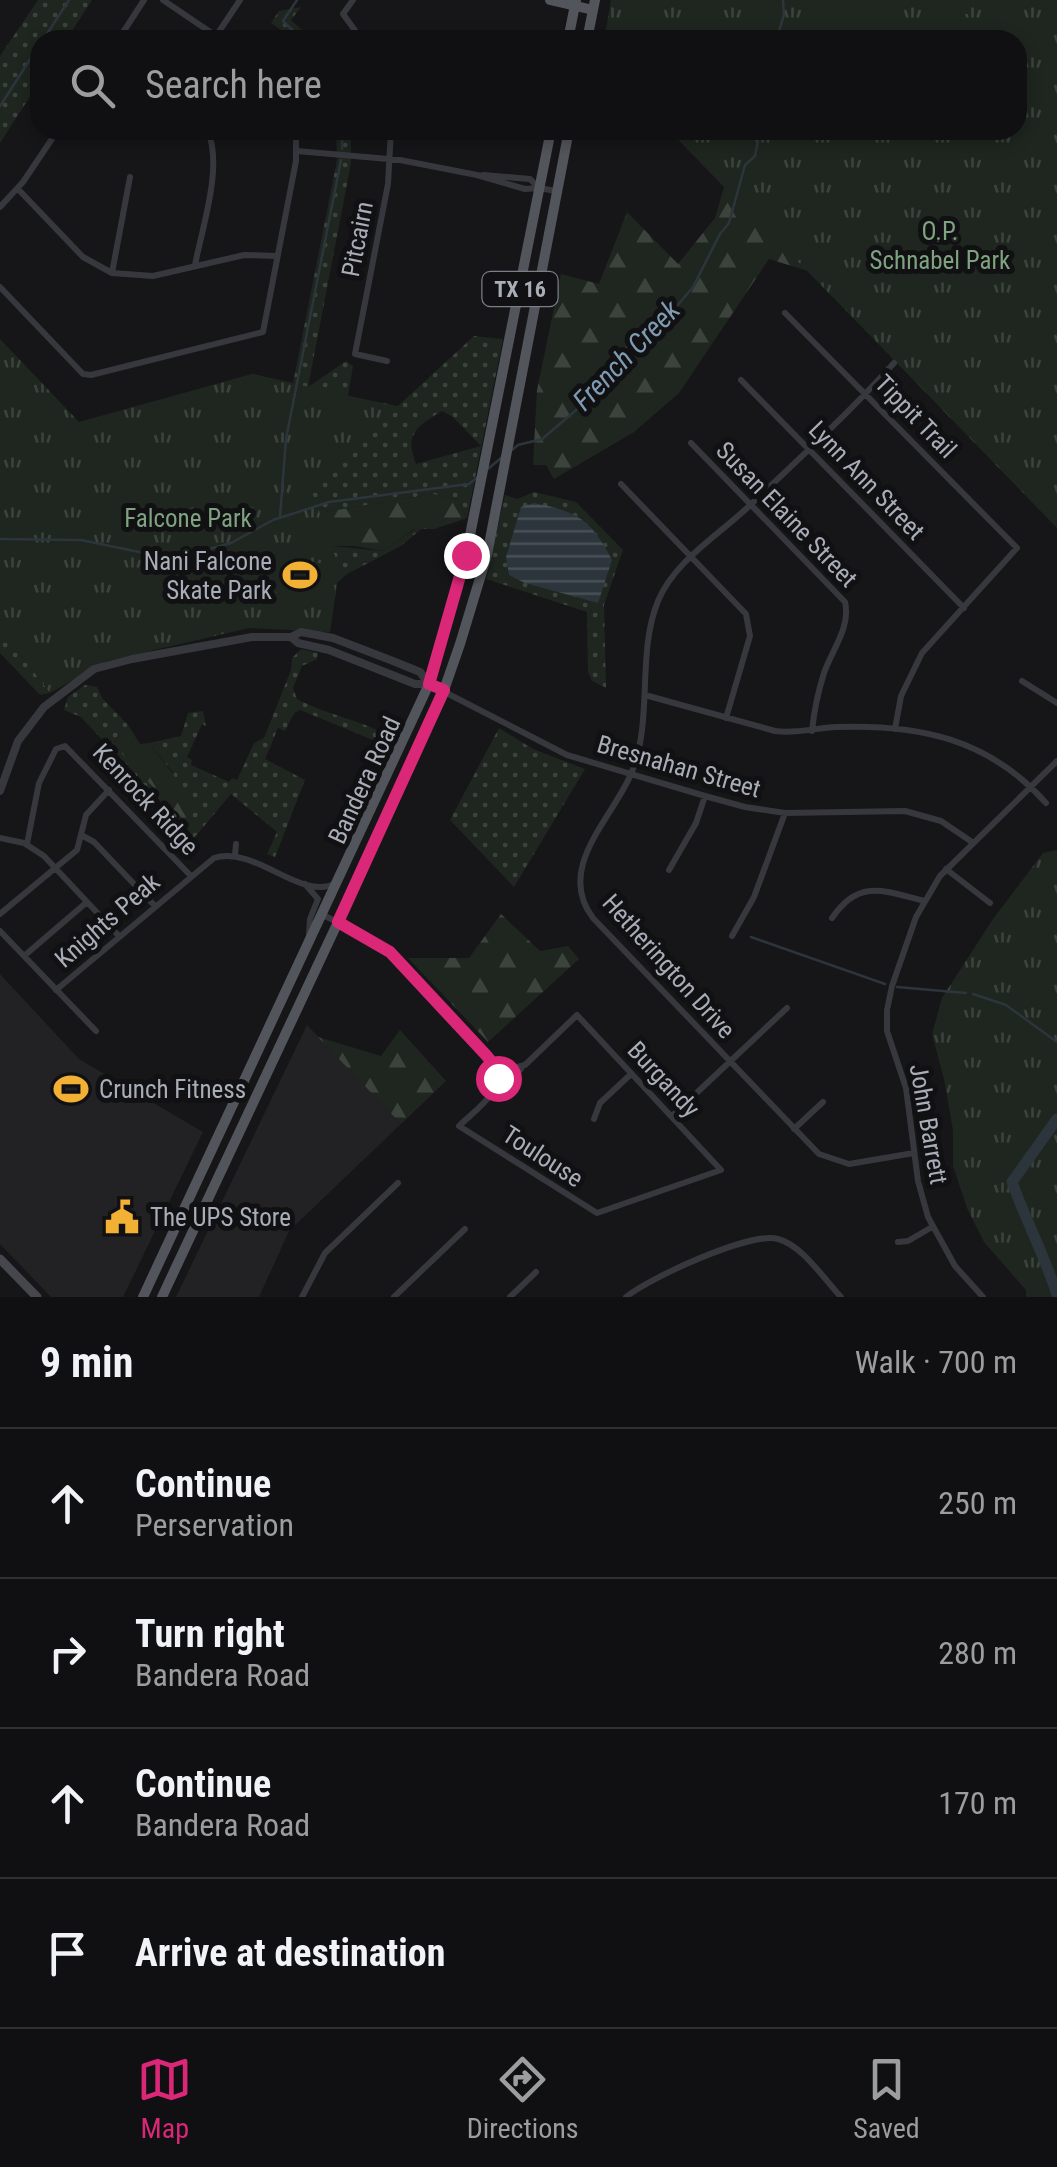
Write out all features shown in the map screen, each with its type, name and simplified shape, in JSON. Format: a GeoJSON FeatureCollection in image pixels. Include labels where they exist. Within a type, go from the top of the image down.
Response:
{"type":"FeatureCollection","features":[{"type":"Feature","properties":{"kind":"main road"},"geometry":{"type":"LineString","coordinates":[[550,0],[594,5],[589,30]]}},
{"type":"Feature","properties":{"kind":"main road"},"geometry":{"type":"LineString","coordinates":[[570,30],[576,4]]}},
{"type":"Feature","properties":{"kind":"main road","name":"Bandera Road"},"geometry":{"type":"LineString","coordinates":[[143,1297],[429,684],[453,608],[480,490],[549,140]]}},
{"type":"Feature","properties":{"kind":"main road","name":"Bandera Road"},"geometry":{"type":"LineString","coordinates":[[162,1297],[444,690],[474,601],[510,438],[567,140]]}},
{"type":"Feature","properties":{"kind":"main road"},"geometry":{"type":"LineString","coordinates":[[500,394],[518,397]]}},
{"type":"Feature","properties":{"kind":"main road"},"geometry":{"type":"LineString","coordinates":[[0,1259],[36,1297]]}},
{"type":"Feature","properties":{"kind":"street"},"geometry":{"type":"LineString","coordinates":[[124,30],[144,0]]}},
{"type":"Feature","properties":{"kind":"street"},"geometry":{"type":"LineString","coordinates":[[162,0],[207,30]]}},
{"type":"Feature","properties":{"kind":"street"},"geometry":{"type":"LineString","coordinates":[[223,30],[240,0]]}},
{"type":"Feature","properties":{"kind":"street"},"geometry":{"type":"LineString","coordinates":[[353,0],[343,14],[355,30]]}},
{"type":"Feature","properties":{"kind":"street"},"geometry":{"type":"LineString","coordinates":[[0,208],[51,140]]}},
{"type":"Feature","properties":{"kind":"street"},"geometry":{"type":"LineString","coordinates":[[194,266],[214,164],[212,140]]}},
{"type":"Feature","properties":{"kind":"street"},"geometry":{"type":"LineString","coordinates":[[0,286],[83,374],[263,332],[296,140]]}},
{"type":"Feature","properties":{"kind":"street","name":"Pitcairn"},"geometry":{"type":"LineString","coordinates":[[387,361],[355,354],[391,140]]}},
{"type":"Feature","properties":{"kind":"street"},"geometry":{"type":"LineString","coordinates":[[297,151],[390,160],[477,176],[528,178],[539,188],[557,191]]}},
{"type":"Feature","properties":{"kind":"street"},"geometry":{"type":"LineString","coordinates":[[112,273],[130,177]]}},
{"type":"Feature","properties":{"kind":"street"},"geometry":{"type":"LineString","coordinates":[[18,189],[83,257],[112,273],[153,276],[244,254],[277,256]]}},
{"type":"Feature","properties":{"kind":"street","name":"Tippit Trail"},"geometry":{"type":"LineString","coordinates":[[785,313],[1017,548],[964,608]]}},
{"type":"Feature","properties":{"kind":"street","name":"Hetherington Drive"},"geometry":{"type":"LineString","coordinates":[[894,364],[672,576],[655,608],[642,731],[631,774],[582,864],[582,898],[593,918],[819,1154],[835,1162],[862,1163],[914,1153]]}},
{"type":"Feature","properties":{"kind":"street","name":"Lynn Ann Street"},"geometry":{"type":"LineString","coordinates":[[741,380],[964,608]]}},
{"type":"Feature","properties":{"kind":"street","name":"Susan Elaine Street"},"geometry":{"type":"LineString","coordinates":[[691,443],[841,596],[847,608],[845,626],[822,683],[812,731]]}},
{"type":"Feature","properties":{"kind":"street"},"geometry":{"type":"LineString","coordinates":[[620,484],[743,610],[750,622],[750,636],[726,718]]}},
{"type":"Feature","properties":{"kind":"street"},"geometry":{"type":"LineString","coordinates":[[894,729],[901,696],[914,667],[932,640],[964,608]]}},
{"type":"Feature","properties":{"kind":"street"},"geometry":{"type":"LineString","coordinates":[[0,791],[11,755],[30,722],[51,700],[94,669],[252,637],[291,638],[415,684],[429,684]]}},
{"type":"Feature","properties":{"kind":"street"},"geometry":{"type":"LineString","coordinates":[[1022,680],[1057,704]]}},
{"type":"Feature","properties":{"kind":"street","name":"Bresnahan Street"},"geometry":{"type":"LineString","coordinates":[[429,684],[567,755],[704,796],[755,810],[784,813],[905,811],[941,821],[972,842]]}},
{"type":"Feature","properties":{"kind":"street"},"geometry":{"type":"LineString","coordinates":[[644,695],[775,731],[840,727],[926,732],[965,744],[1002,762],[1046,803]]}},
{"type":"Feature","properties":{"kind":"street","name":"Kenrock Ridge"},"geometry":{"type":"LineString","coordinates":[[27,844],[39,784],[59,747],[71,749],[190,875]]}},
{"type":"Feature","properties":{"kind":"street","name":"John Barrett"},"geometry":{"type":"LineString","coordinates":[[983,1297],[955,1266],[932,1227],[918,1181],[906,1088],[886,1020],[892,986],[924,901],[946,869],[1057,761]]}},
{"type":"Feature","properties":{"kind":"street"},"geometry":{"type":"LineString","coordinates":[[0,914],[77,850],[86,815],[109,790]]}},
{"type":"Feature","properties":{"kind":"street"},"geometry":{"type":"LineString","coordinates":[[669,870],[696,823],[704,796]]}},
{"type":"Feature","properties":{"kind":"street"},"geometry":{"type":"LineString","coordinates":[[732,936],[754,897],[784,813]]}},
{"type":"Feature","properties":{"kind":"street"},"geometry":{"type":"LineString","coordinates":[[83,836],[94,842],[154,906]]}},
{"type":"Feature","properties":{"kind":"street"},"geometry":{"type":"LineString","coordinates":[[0,838],[27,844],[56,868],[119,936]]}},
{"type":"Feature","properties":{"kind":"street"},"geometry":{"type":"LineString","coordinates":[[236,844],[235,855],[304,884],[322,888],[338,883]]}},
{"type":"Feature","properties":{"kind":"street","name":"Knights Peak"},"geometry":{"type":"LineString","coordinates":[[56,990],[190,875],[214,858],[235,855]]}},
{"type":"Feature","properties":{"kind":"street"},"geometry":{"type":"LineString","coordinates":[[946,869],[990,904]]}},
{"type":"Feature","properties":{"kind":"street"},"geometry":{"type":"LineString","coordinates":[[304,884],[318,899],[310,918],[308,944]]}},
{"type":"Feature","properties":{"kind":"street"},"geometry":{"type":"LineString","coordinates":[[832,918],[846,900],[862,891],[880,890],[924,901]]}},
{"type":"Feature","properties":{"kind":"street"},"geometry":{"type":"LineString","coordinates":[[24,956],[87,902]]}},
{"type":"Feature","properties":{"kind":"street"},"geometry":{"type":"LineString","coordinates":[[322,914],[390,952],[486,1055],[497,1072],[492,1094]]}},
{"type":"Feature","properties":{"kind":"street"},"geometry":{"type":"LineString","coordinates":[[0,930],[96,1032]]}},
{"type":"Feature","properties":{"kind":"street"},"geometry":{"type":"LineString","coordinates":[[672,1116],[788,1008]]}},
{"type":"Feature","properties":{"kind":"street","name":"Burgandy"},"geometry":{"type":"LineString","coordinates":[[525,1065],[577,1015],[721,1170]]}},
{"type":"Feature","properties":{"kind":"street"},"geometry":{"type":"LineString","coordinates":[[497,1072],[525,1065]]}},
{"type":"Feature","properties":{"kind":"street"},"geometry":{"type":"LineString","coordinates":[[492,1094],[525,1065]]}},
{"type":"Feature","properties":{"kind":"street"},"geometry":{"type":"LineString","coordinates":[[594,1119],[600,1103],[631,1074]]}},
{"type":"Feature","properties":{"kind":"street","name":"Toulouse"},"geometry":{"type":"LineString","coordinates":[[492,1094],[459,1126],[597,1212],[721,1170]]}},
{"type":"Feature","properties":{"kind":"street"},"geometry":{"type":"LineString","coordinates":[[794,1129],[824,1102]]}},
{"type":"Feature","properties":{"kind":"street"},"geometry":{"type":"LineString","coordinates":[[302,1297],[324,1253],[398,1183]]}},
{"type":"Feature","properties":{"kind":"street"},"geometry":{"type":"LineString","coordinates":[[898,1242],[908,1241],[932,1227]]}},
{"type":"Feature","properties":{"kind":"street"},"geometry":{"type":"LineString","coordinates":[[394,1297],[466,1229]]}},
{"type":"Feature","properties":{"kind":"street"},"geometry":{"type":"LineString","coordinates":[[626,1297],[663,1272],[762,1238],[778,1239],[793,1247],[829,1291],[841,1297]]}},
{"type":"Feature","properties":{"kind":"street"},"geometry":{"type":"LineString","coordinates":[[510,1297],[536,1272]]}},
{"type":"Feature","properties":{"kind":"shaded area"},"geometry":{"type":"Polygon","coordinates":[[[534,503],[573,514],[590,527],[604,546],[612,560],[598,603],[509,575],[506,557],[521,507],[534,503]]]}},
{"type":"Feature","properties":{"kind":"shaded area"},"geometry":{"type":"Polygon","coordinates":[[[0,974],[79,1059],[203,1132],[123,1297],[51,1297],[0,1244],[0,974]]]}},
{"type":"Feature","properties":{"kind":"shaded area"},"geometry":{"type":"Polygon","coordinates":[[[307,1025],[401,1124],[289,1231],[259,1297],[176,1297],[307,1025]]]}},
{"type":"Feature","properties":{"kind":"green space"},"geometry":{"type":"Polygon","coordinates":[[[38,0],[92,0],[72,30],[30,30],[30,96],[0,143],[0,56],[38,0]]]}},
{"type":"Feature","properties":{"kind":"green space","name":"O.P. Schnabel Park"},"geometry":{"type":"Polygon","coordinates":[[[611,0],[1057,0],[1057,526],[679,140],[1027,140],[1027,30],[606,30],[611,0]]]}},
{"type":"Feature","properties":{"kind":"green space"},"geometry":{"type":"Polygon","coordinates":[[[832,0],[891,0],[887,26],[830,18],[832,0]]]}},
{"type":"Feature","properties":{"kind":"green space"},"geometry":{"type":"Polygon","coordinates":[[[941,0],[971,0],[969,14],[961,14],[960,29],[939,27],[941,0]]]}},
{"type":"Feature","properties":{"kind":"green space"},"geometry":{"type":"Polygon","coordinates":[[[301,7],[291,20],[302,30],[280,30],[271,23],[279,11],[301,7]]]}},
{"type":"Feature","properties":{"kind":"green space","name":"O.P. Schnabel Park"},"geometry":{"type":"Polygon","coordinates":[[[1057,109],[1057,528],[808,271],[769,259],[679,393],[634,432],[554,479],[546,465],[533,465],[537,390],[561,274],[599,284],[627,212],[678,264],[715,218],[724,187],[679,140],[1027,140],[1027,125],[1057,109]]]}},
{"type":"Feature","properties":{"kind":"green space"},"geometry":{"type":"Polygon","coordinates":[[[336,140],[351,140],[351,163],[308,387],[346,361],[353,366],[348,396],[398,406],[474,336],[503,339],[467,518],[458,500],[433,494],[289,518],[0,509],[252,374],[293,383],[337,160],[336,140]],[[442,411],[415,432],[411,446],[416,464],[481,446],[442,411]]]}},
{"type":"Feature","properties":{"kind":"green space","name":"Falcone Park"},"geometry":{"type":"Polygon","coordinates":[[[0,339],[79,422],[252,374],[398,407],[311,489],[339,567],[330,632],[249,628],[107,661],[50,693],[0,627],[0,339]]]}},
{"type":"Feature","properties":{"kind":"green space"},"geometry":{"type":"Polygon","coordinates":[[[534,492],[576,502],[623,550],[604,605],[606,688],[592,681],[588,672],[587,612],[486,579],[505,495],[517,499],[534,492]]]}},
{"type":"Feature","properties":{"kind":"green space"},"geometry":{"type":"Polygon","coordinates":[[[433,494],[458,500],[467,518],[434,529],[414,529],[383,551],[354,546],[310,546],[289,518],[433,494]]]}},
{"type":"Feature","properties":{"kind":"green space"},"geometry":{"type":"Polygon","coordinates":[[[415,529],[421,529],[401,546],[337,583],[330,632],[331,546],[383,551],[415,529]]]}},
{"type":"Feature","properties":{"kind":"green space","name":"Nani Falcone Skate Park"},"geometry":{"type":"Polygon","coordinates":[[[327,564],[323,579],[289,593],[263,588],[284,566],[327,564]]]}},
{"type":"Feature","properties":{"kind":"green space"},"geometry":{"type":"Polygon","coordinates":[[[159,579],[180,591],[185,619],[142,621],[143,580],[159,579]]]}},
{"type":"Feature","properties":{"kind":"green space"},"geometry":{"type":"Polygon","coordinates":[[[0,627],[50,693],[40,695],[0,653],[0,627]]]}},
{"type":"Feature","properties":{"kind":"green space"},"geometry":{"type":"Polygon","coordinates":[[[301,649],[318,653],[317,659],[302,666],[293,688],[297,699],[396,741],[365,804],[351,800],[377,744],[373,740],[300,710],[294,713],[285,731],[278,728],[265,759],[305,780],[275,857],[267,854],[277,832],[231,794],[194,838],[81,717],[64,710],[68,697],[85,685],[97,687],[102,698],[128,725],[113,744],[175,775],[149,743],[181,736],[188,713],[203,711],[206,726],[202,724],[187,757],[192,760],[191,765],[229,782],[232,778],[237,780],[254,743],[264,738],[291,670],[292,658],[301,649]]]}},
{"type":"Feature","properties":{"kind":"green space"},"geometry":{"type":"Polygon","coordinates":[[[128,725],[140,744],[149,743],[196,804],[184,820],[113,744],[128,725]]]}},
{"type":"Feature","properties":{"kind":"green space"},"geometry":{"type":"Polygon","coordinates":[[[499,728],[533,749],[585,769],[514,887],[450,820],[499,728]]]}},
{"type":"Feature","properties":{"kind":"green space"},"geometry":{"type":"Polygon","coordinates":[[[1057,850],[1057,1297],[1026,1297],[1026,1290],[984,1242],[967,1208],[953,1166],[953,1130],[932,1034],[942,998],[993,919],[1043,853],[1057,850]]]}},
{"type":"Feature","properties":{"kind":"green space"},"geometry":{"type":"Polygon","coordinates":[[[501,914],[540,951],[568,946],[579,959],[488,1042],[408,958],[469,958],[501,914]]]}},
{"type":"Feature","properties":{"kind":"green space"},"geometry":{"type":"Polygon","coordinates":[[[400,1030],[446,1081],[401,1124],[318,1037],[381,1056],[400,1030]]]}},
{"type":"Feature","properties":{"kind":"waterway"},"geometry":{"type":"LineString","coordinates":[[50,30],[69,0]]}},
{"type":"Feature","properties":{"kind":"waterway"},"geometry":{"type":"LineString","coordinates":[[292,30],[283,21],[297,0]]}},
{"type":"Feature","properties":{"kind":"waterway","name":"French Creek"},"geometry":{"type":"LineString","coordinates":[[779,30],[783,0]]}},
{"type":"Feature","properties":{"kind":"waterway"},"geometry":{"type":"LineString","coordinates":[[0,106],[30,60]]}},
{"type":"Feature","properties":{"kind":"waterway"},"geometry":{"type":"LineString","coordinates":[[342,140],[342,149]]}},
{"type":"Feature","properties":{"kind":"waterway","name":"French Creek"},"geometry":{"type":"LineString","coordinates":[[512,450],[542,439],[588,400],[607,379],[628,345],[672,312],[693,287],[729,223],[745,165],[755,156],[758,140]]}},
{"type":"Feature","properties":{"kind":"waterway"},"geometry":{"type":"LineString","coordinates":[[280,517],[286,439],[341,160]]}},
{"type":"Feature","properties":{"kind":"waterway","name":"French Creek"},"geometry":{"type":"LineString","coordinates":[[488,469],[501,458]]}},
{"type":"Feature","properties":{"kind":"waterway","name":"French Creek"},"geometry":{"type":"LineString","coordinates":[[0,539],[81,540],[173,559],[231,543],[273,520],[329,502],[469,484],[478,477]]}},
{"type":"Feature","properties":{"kind":"waterway"},"geometry":{"type":"LineString","coordinates":[[751,937],[885,984]]}},
{"type":"Feature","properties":{"kind":"waterway"},"geometry":{"type":"LineString","coordinates":[[897,987],[966,993]]}},
{"type":"Feature","properties":{"kind":"waterway"},"geometry":{"type":"LineString","coordinates":[[973,994],[1006,1005],[1057,1042]]}},
{"type":"Feature","properties":{"kind":"waterway"},"geometry":{"type":"LineString","coordinates":[[1057,1119],[1012,1182],[1057,1295]]}},
{"type":"Feature","properties":{"kind":"place","name":"Nani Falcone Skate Park"},"geometry":{"type":"Point","coordinates":[300,575]}},
{"type":"Feature","properties":{"kind":"place","name":"Crunch Fitness"},"geometry":{"type":"Point","coordinates":[71,1089]}},
{"type":"Feature","properties":{"kind":"place","name":"The UPS Store"},"geometry":{"type":"Point","coordinates":[122,1217]}},
{"type":"Feature","properties":{"kind":"route"},"geometry":{"type":"LineString","coordinates":[[466,555],[429,684],[444,690],[338,922],[390,952],[486,1055],[498,1078]]}}]}
